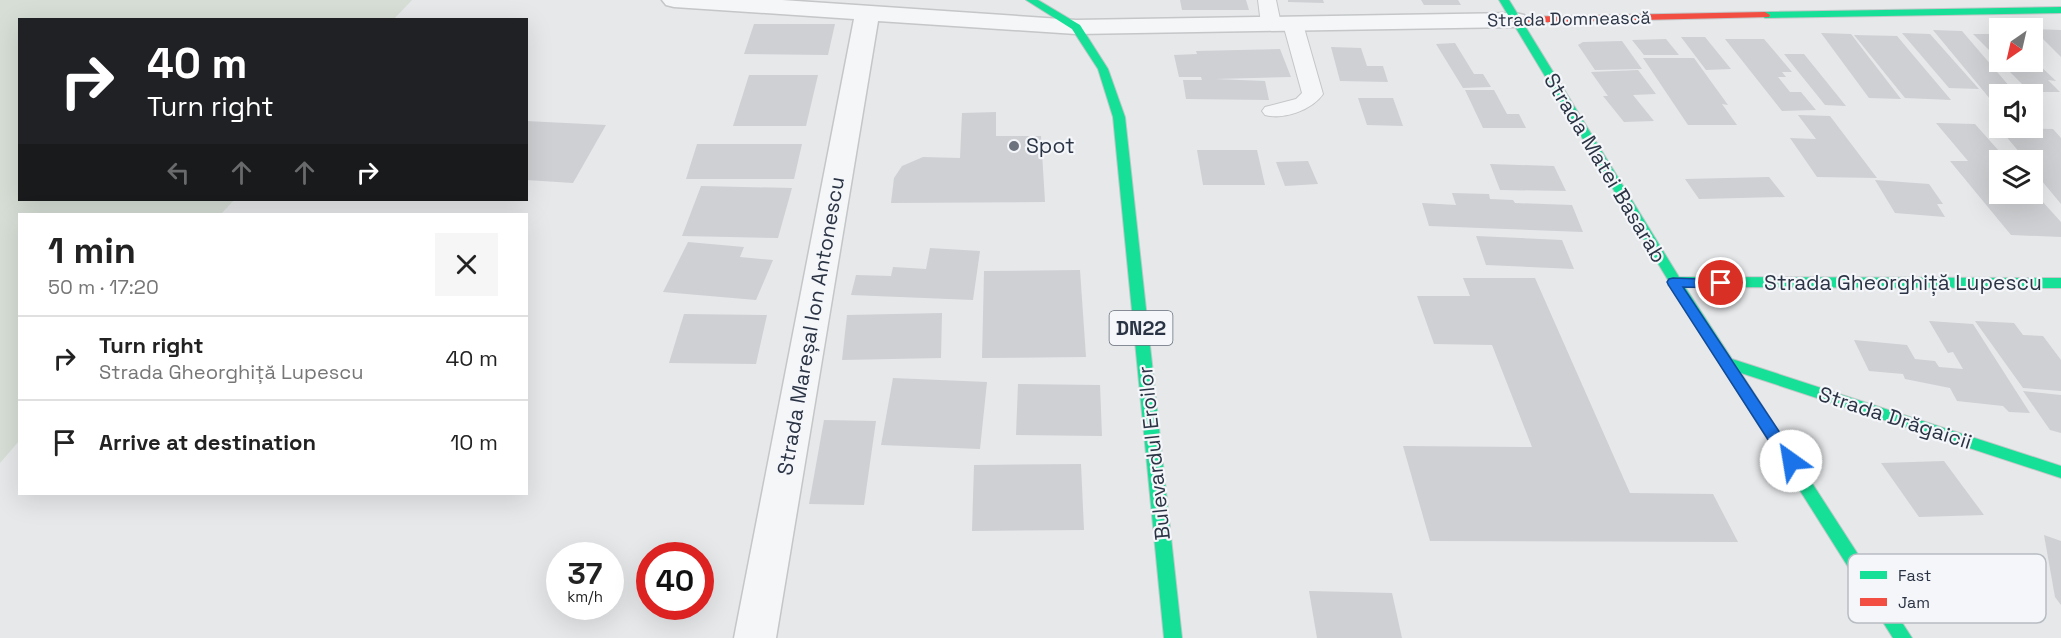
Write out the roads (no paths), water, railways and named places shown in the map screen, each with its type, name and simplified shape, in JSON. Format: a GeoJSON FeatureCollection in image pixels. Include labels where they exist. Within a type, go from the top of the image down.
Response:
{"type":"FeatureCollection","features":[{"type":"Feature","properties":{"kind":"street","name":"Strada Domnească"},"geometry":{"type":"LineString","coordinates":[[674,0],[1076,27],[1277,16],[1509,10],[2061,10]]}},
{"type":"Feature","properties":{"kind":"street","name":"DN22"},"geometry":{"type":"LineString","coordinates":[[1030,0],[1076,27]]}},
{"type":"Feature","properties":{"kind":"street","name":"Strada Matei Basarab"},"geometry":{"type":"LineString","coordinates":[[1509,10],[1673,282],[1728,363],[1850,554]]}},
{"type":"Feature","properties":{"kind":"street","name":"Strada Mareșal Ion Antonescu"},"geometry":{"type":"LineString","coordinates":[[754,638],[867,14]]}},
{"type":"Feature","properties":{"kind":"street","name":"Bulevardul Eroilor"},"geometry":{"type":"LineString","coordinates":[[1076,27],[1103,69],[1119,117],[1173,638]]}},
{"type":"Feature","properties":{"kind":"street","name":"Strada Gheorghiță Lupescu"},"geometry":{"type":"LineString","coordinates":[[1673,282],[2061,283]]}},
{"type":"Feature","properties":{"kind":"street","name":"Strada Drăgaicii"},"geometry":{"type":"LineString","coordinates":[[1728,363],[2061,472]]}},
{"type":"Feature","properties":{"kind":"street","name":"Strada Matei Basarab"},"geometry":{"type":"LineString","coordinates":[[1893,623],[1903,638]]}},
{"type":"Feature","properties":{"kind":"lane"},"geometry":{"type":"LineString","coordinates":[[1272,111],[1303,104],[1310,100],[1313,94],[1277,16]]}},
{"type":"Feature","properties":{"kind":"place","name":"Spot"},"geometry":{"type":"Point","coordinates":[1014,146]}}]}
